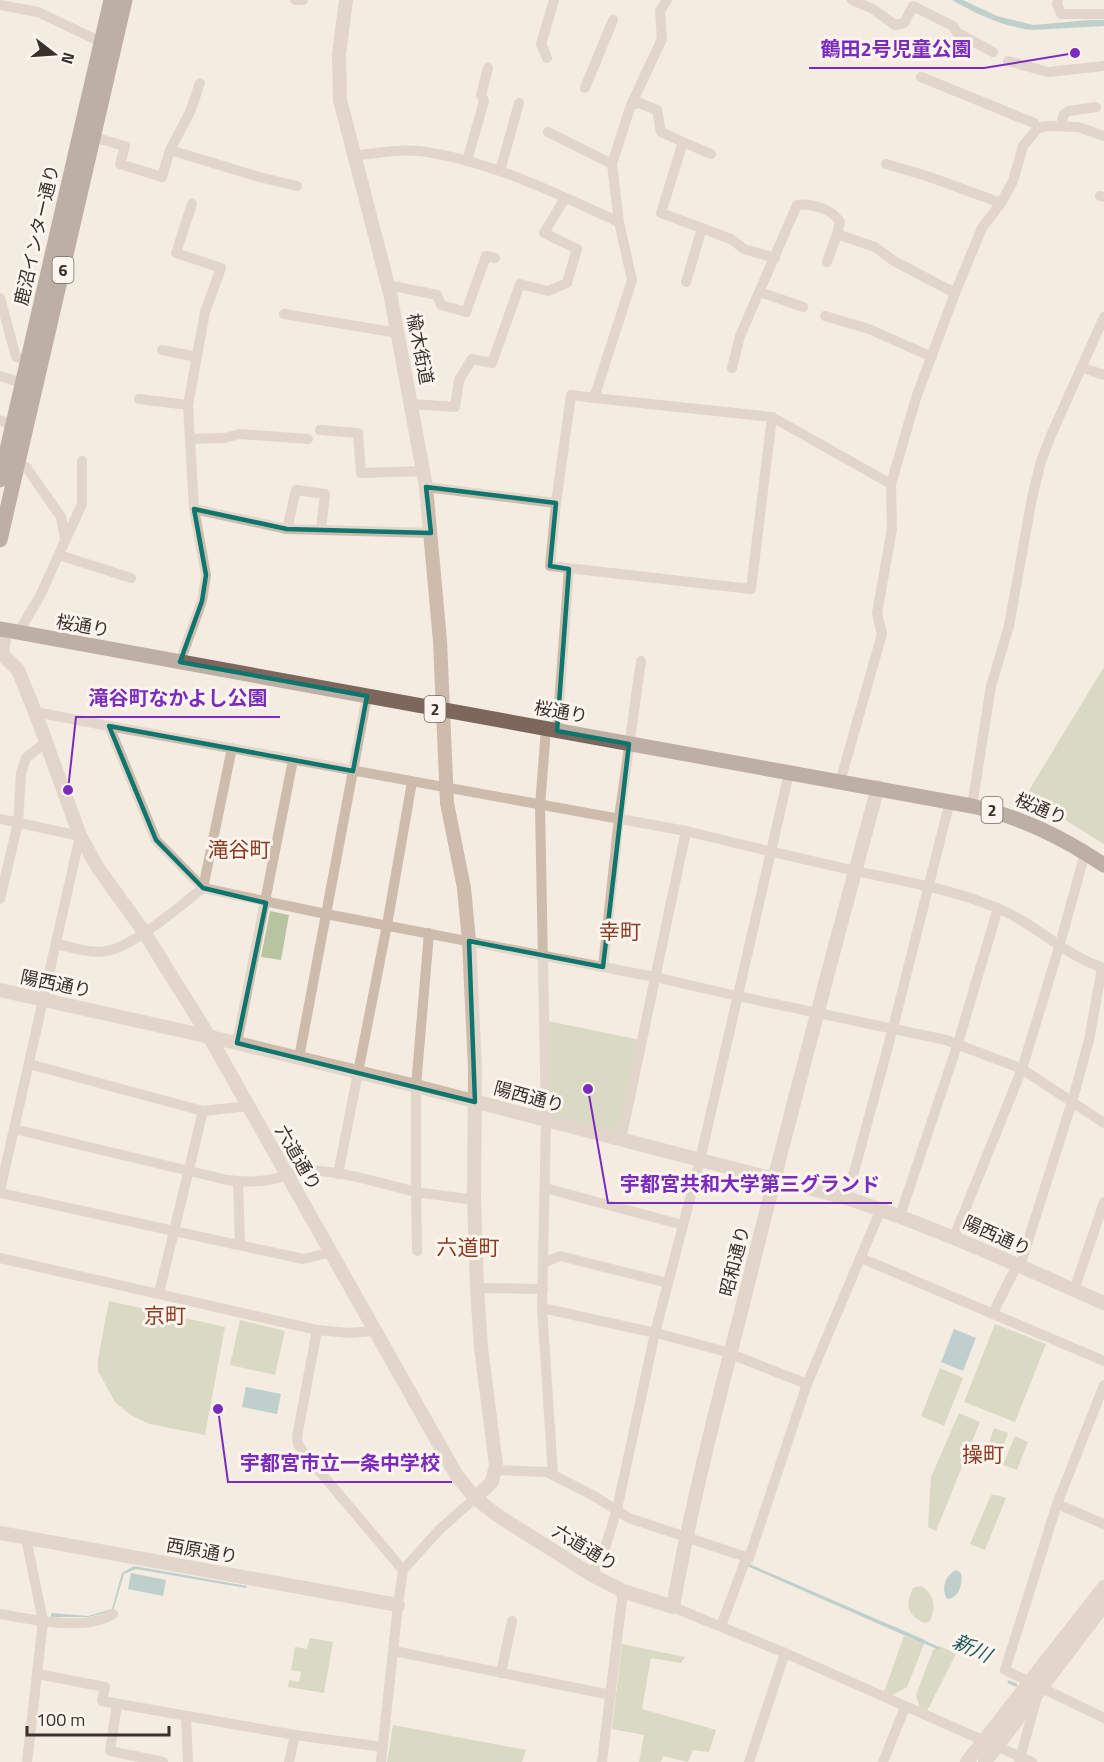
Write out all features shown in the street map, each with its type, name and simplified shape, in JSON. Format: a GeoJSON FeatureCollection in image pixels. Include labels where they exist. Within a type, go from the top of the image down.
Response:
{"type":"FeatureCollection","features":[{"type":"Feature","properties":{"kind":"main road","name":"鹿沼インター通り"},"geometry":{"type":"LineString","coordinates":[[0,540],[87,136],[101,42],[111,0]]}},
{"type":"Feature","properties":{"kind":"main road","name":"鹿沼インター通り"},"geometry":{"type":"LineString","coordinates":[[0,480],[6,423],[22,383],[125,0]]}},
{"type":"Feature","properties":{"kind":"main road","name":"桜通り"},"geometry":{"type":"LineString","coordinates":[[8,631],[950,801],[1028,822],[1104,865]]}},
{"type":"Feature","properties":{"kind":"street"},"geometry":{"type":"LineString","coordinates":[[296,0],[303,0]]}},
{"type":"Feature","properties":{"kind":"street","name":"楡木街道"},"geometry":{"type":"LineString","coordinates":[[346,0],[339,54],[338,87],[388,285],[426,487],[445,711],[449,816],[464,888],[469,941],[474,1027],[474,1200],[477,1288],[481,1348],[495,1470]]}},
{"type":"Feature","properties":{"kind":"street"},"geometry":{"type":"LineString","coordinates":[[547,58],[541,44],[554,0]]}},
{"type":"Feature","properties":{"kind":"street"},"geometry":{"type":"LineString","coordinates":[[594,398],[632,280],[619,222],[612,164],[631,105],[662,39],[660,11],[667,0]]}},
{"type":"Feature","properties":{"kind":"street"},"geometry":{"type":"LineString","coordinates":[[852,0],[873,9],[895,25],[904,23],[913,6],[953,26],[956,32],[993,52]]}},
{"type":"Feature","properties":{"kind":"street"},"geometry":{"type":"LineString","coordinates":[[1058,0],[1057,4],[1061,14],[1104,14]]}},
{"type":"Feature","properties":{"kind":"street"},"geometry":{"type":"LineString","coordinates":[[0,5],[38,12],[101,42]]}},
{"type":"Feature","properties":{"kind":"street"},"geometry":{"type":"LineString","coordinates":[[585,88],[613,21]]}},
{"type":"Feature","properties":{"kind":"street"},"geometry":{"type":"LineString","coordinates":[[1008,61],[1048,72],[1104,66]]}},
{"type":"Feature","properties":{"kind":"street"},"geometry":{"type":"LineString","coordinates":[[467,161],[484,101],[481,95],[489,68]]}},
{"type":"Feature","properties":{"kind":"street"},"geometry":{"type":"LineString","coordinates":[[921,77],[1034,123],[1038,128]]}},
{"type":"Feature","properties":{"kind":"street"},"geometry":{"type":"LineString","coordinates":[[87,136],[125,146],[120,164],[162,177],[170,150],[190,112],[200,82]]}},
{"type":"Feature","properties":{"kind":"street"},"geometry":{"type":"LineString","coordinates":[[500,171],[519,103]]}},
{"type":"Feature","properties":{"kind":"street"},"geometry":{"type":"LineString","coordinates":[[631,105],[639,103],[657,110],[661,132],[711,154]]}},
{"type":"Feature","properties":{"kind":"street"},"geometry":{"type":"LineString","coordinates":[[1061,126],[1064,114],[1069,111],[1096,107]]}},
{"type":"Feature","properties":{"kind":"street"},"geometry":{"type":"LineString","coordinates":[[840,782],[882,634],[877,613],[891,529],[891,484],[909,418],[955,293],[982,228],[1001,203],[1013,181],[1023,146],[1038,128],[1078,126],[1104,136]]}},
{"type":"Feature","properties":{"kind":"street"},"geometry":{"type":"LineString","coordinates":[[548,132],[612,164]]}},
{"type":"Feature","properties":{"kind":"street"},"geometry":{"type":"LineString","coordinates":[[683,142],[661,213],[731,239],[744,249],[775,258]]}},
{"type":"Feature","properties":{"kind":"street"},"geometry":{"type":"LineString","coordinates":[[170,150],[258,177],[297,186]]}},
{"type":"Feature","properties":{"kind":"street"},"geometry":{"type":"LineString","coordinates":[[354,156],[389,151],[418,151],[467,161],[500,171],[619,222]]}},
{"type":"Feature","properties":{"kind":"street"},"geometry":{"type":"LineString","coordinates":[[886,164],[927,176],[1001,203]]}},
{"type":"Feature","properties":{"kind":"street"},"geometry":{"type":"LineString","coordinates":[[412,404],[455,407],[459,380],[472,359],[492,363],[520,284],[548,291],[567,284],[577,249],[544,233],[565,198]]}},
{"type":"Feature","properties":{"kind":"street"},"geometry":{"type":"LineString","coordinates":[[180,662],[202,601],[206,575],[194,509],[188,405],[205,312],[222,268],[176,253],[192,204]]}},
{"type":"Feature","properties":{"kind":"street"},"geometry":{"type":"LineString","coordinates":[[732,368],[740,336],[797,205],[807,204],[836,215],[840,222],[826,262]]}},
{"type":"Feature","properties":{"kind":"street"},"geometry":{"type":"LineString","coordinates":[[686,282],[702,228]]}},
{"type":"Feature","properties":{"kind":"street"},"geometry":{"type":"LineString","coordinates":[[837,234],[875,246],[894,261],[955,293]]}},
{"type":"Feature","properties":{"kind":"street"},"geometry":{"type":"LineString","coordinates":[[388,285],[437,295],[441,305],[466,312],[486,256],[495,258]]}},
{"type":"Feature","properties":{"kind":"street"},"geometry":{"type":"LineString","coordinates":[[760,292],[803,307]]}},
{"type":"Feature","properties":{"kind":"street"},"geometry":{"type":"LineString","coordinates":[[0,298],[16,357],[27,360]]}},
{"type":"Feature","properties":{"kind":"street"},"geometry":{"type":"LineString","coordinates":[[284,314],[398,333]]}},
{"type":"Feature","properties":{"kind":"street"},"geometry":{"type":"LineString","coordinates":[[825,316],[869,329],[932,357]]}},
{"type":"Feature","properties":{"kind":"street"},"geometry":{"type":"LineString","coordinates":[[972,806],[991,686],[1009,627],[1032,498],[1052,433],[1104,317]]}},
{"type":"Feature","properties":{"kind":"street"},"geometry":{"type":"LineString","coordinates":[[162,350],[197,357]]}},
{"type":"Feature","properties":{"kind":"street"},"geometry":{"type":"LineString","coordinates":[[1083,368],[1104,375]]}},
{"type":"Feature","properties":{"kind":"street"},"geometry":{"type":"LineString","coordinates":[[0,376],[22,383]]}},
{"type":"Feature","properties":{"kind":"street"},"geometry":{"type":"LineString","coordinates":[[772,417],[751,589],[550,566],[571,395],[772,417],[891,484]]}},
{"type":"Feature","properties":{"kind":"street"},"geometry":{"type":"LineString","coordinates":[[139,399],[188,405]]}},
{"type":"Feature","properties":{"kind":"street"},"geometry":{"type":"LineString","coordinates":[[320,430],[358,433],[361,473],[424,471]]}},
{"type":"Feature","properties":{"kind":"street"},"geometry":{"type":"LineString","coordinates":[[190,439],[225,438],[239,434],[308,439]]}},
{"type":"Feature","properties":{"kind":"street"},"geometry":{"type":"LineString","coordinates":[[8,631],[40,596],[82,504],[82,461]]}},
{"type":"Feature","properties":{"kind":"street"},"geometry":{"type":"LineString","coordinates":[[26,467],[62,517],[65,541]]}},
{"type":"Feature","properties":{"kind":"street"},"geometry":{"type":"LineString","coordinates":[[426,487],[556,503]]}},
{"type":"Feature","properties":{"kind":"street"},"geometry":{"type":"LineString","coordinates":[[287,530],[296,490],[325,494],[321,530]]}},
{"type":"Feature","properties":{"kind":"street"},"geometry":{"type":"LineString","coordinates":[[194,509],[287,530],[430,533]]}},
{"type":"Feature","properties":{"kind":"street"},"geometry":{"type":"LineString","coordinates":[[59,555],[131,578]]}},
{"type":"Feature","properties":{"kind":"street"},"geometry":{"type":"LineString","coordinates":[[553,1475],[542,1308],[546,1120],[540,806],[552,730],[569,569]]}},
{"type":"Feature","properties":{"kind":"street","name":"六道通り"},"geometry":{"type":"LineString","coordinates":[[8,631],[2,654],[18,670],[80,836],[98,868],[144,932],[210,1038],[286,1175],[332,1252],[450,1467],[475,1498],[497,1515],[592,1575],[623,1591],[668,1606]]}},
{"type":"Feature","properties":{"kind":"street"},"geometry":{"type":"LineString","coordinates":[[603,967],[619,818],[641,662]]}},
{"type":"Feature","properties":{"kind":"street"},"geometry":{"type":"LineString","coordinates":[[299,1058],[367,696]]}},
{"type":"Feature","properties":{"kind":"street"},"geometry":{"type":"LineString","coordinates":[[35,712],[540,806],[619,818],[686,831],[771,853],[928,885],[998,908],[1060,944],[1084,962],[1103,968],[1089,1040],[1072,1102],[1018,1265],[993,1313]]}},
{"type":"Feature","properties":{"kind":"street"},"geometry":{"type":"LineString","coordinates":[[109,726],[156,840],[202,888],[266,903],[655,976],[737,996],[958,1043],[1022,1069],[1104,1123]]}},
{"type":"Feature","properties":{"kind":"street"},"geometry":{"type":"LineString","coordinates":[[0,899],[18,823],[21,773],[26,758],[45,738]]}},
{"type":"Feature","properties":{"kind":"street"},"geometry":{"type":"LineString","coordinates":[[56,944],[103,952],[114,950],[144,932],[202,888],[232,748]]}},
{"type":"Feature","properties":{"kind":"street"},"geometry":{"type":"LineString","coordinates":[[237,1043],[293,760]]}},
{"type":"Feature","properties":{"kind":"street"},"geometry":{"type":"LineString","coordinates":[[592,1575],[607,1542],[617,1509],[655,1333],[700,1160],[789,773]]}},
{"type":"Feature","properties":{"kind":"street"},"geometry":{"type":"LineString","coordinates":[[338,1174],[387,925],[412,782]]}},
{"type":"Feature","properties":{"kind":"street","name":"昭和通り"},"geometry":{"type":"LineString","coordinates":[[668,1606],[681,1535],[726,1352],[874,787]]}},
{"type":"Feature","properties":{"kind":"street"},"geometry":{"type":"LineString","coordinates":[[847,1198],[893,1028],[950,801]]}},
{"type":"Feature","properties":{"kind":"street"},"geometry":{"type":"LineString","coordinates":[[0,819],[80,836],[0,1192],[303,1259],[332,1252]]}},
{"type":"Feature","properties":{"kind":"street"},"geometry":{"type":"LineString","coordinates":[[621,1140],[686,831]]}},
{"type":"Feature","properties":{"kind":"street"},"geometry":{"type":"LineString","coordinates":[[954,1237],[1022,1069],[1085,853]]}},
{"type":"Feature","properties":{"kind":"street"},"geometry":{"type":"LineString","coordinates":[[900,1216],[958,1043],[998,908]]}},
{"type":"Feature","properties":{"kind":"street"},"geometry":{"type":"LineString","coordinates":[[417,1251],[416,1086],[429,933]]}},
{"type":"Feature","properties":{"kind":"street","name":"陽西通り"},"geometry":{"type":"LineString","coordinates":[[0,990],[416,1086],[847,1198],[954,1237],[1104,1304]]}},
{"type":"Feature","properties":{"kind":"street"},"geometry":{"type":"LineString","coordinates":[[29,1065],[203,1111],[248,1106]]}},
{"type":"Feature","properties":{"kind":"street"},"geometry":{"type":"LineString","coordinates":[[159,1293],[203,1111]]}},
{"type":"Feature","properties":{"kind":"street"},"geometry":{"type":"LineString","coordinates":[[14,1129],[189,1172],[238,1181],[273,1179],[298,1170],[306,1170],[338,1174],[416,1192],[474,1200]]}},
{"type":"Feature","properties":{"kind":"street"},"geometry":{"type":"LineString","coordinates":[[238,1181],[240,1245]]}},
{"type":"Feature","properties":{"kind":"street"},"geometry":{"type":"LineString","coordinates":[[545,1188],[683,1225]]}},
{"type":"Feature","properties":{"kind":"street"},"geometry":{"type":"LineString","coordinates":[[1074,1290],[1104,1202]]}},
{"type":"Feature","properties":{"kind":"street"},"geometry":{"type":"LineString","coordinates":[[721,1626],[744,1564],[749,1558],[807,1384],[881,1209]]}},
{"type":"Feature","properties":{"kind":"street"},"geometry":{"type":"LineString","coordinates":[[543,1263],[560,1256],[668,1283]]}},
{"type":"Feature","properties":{"kind":"street"},"geometry":{"type":"LineString","coordinates":[[0,1258],[317,1330],[349,1333],[375,1331]]}},
{"type":"Feature","properties":{"kind":"street"},"geometry":{"type":"LineString","coordinates":[[861,1258],[1104,1361]]}},
{"type":"Feature","properties":{"kind":"street"},"geometry":{"type":"LineString","coordinates":[[477,1288],[543,1289]]}},
{"type":"Feature","properties":{"kind":"street"},"geometry":{"type":"LineString","coordinates":[[542,1308],[655,1333],[726,1352],[807,1384]]}},
{"type":"Feature","properties":{"kind":"street"},"geometry":{"type":"LineString","coordinates":[[317,1330],[297,1437],[298,1444],[307,1458],[403,1570]]}},
{"type":"Feature","properties":{"kind":"street"},"geometry":{"type":"LineString","coordinates":[[1104,1385],[1057,1504],[1005,1670],[1104,1718]]}},
{"type":"Feature","properties":{"kind":"street"},"geometry":{"type":"LineString","coordinates":[[381,1762],[403,1570],[439,1530],[489,1486],[495,1470],[547,1472],[617,1509],[629,1518],[749,1558]]}},
{"type":"Feature","properties":{"kind":"street"},"geometry":{"type":"LineString","coordinates":[[1057,1504],[1104,1524]]}},
{"type":"Feature","properties":{"kind":"street","name":"西原通り"},"geometry":{"type":"LineString","coordinates":[[0,1533],[398,1605]]}},
{"type":"Feature","properties":{"kind":"street"},"geometry":{"type":"LineString","coordinates":[[26,1538],[43,1621],[27,1762]]}},
{"type":"Feature","properties":{"kind":"street"},"geometry":{"type":"LineString","coordinates":[[984,1762],[996,1747],[1034,1685],[1104,1587],[1104,1579]]}},
{"type":"Feature","properties":{"kind":"street"},"geometry":{"type":"LineString","coordinates":[[602,1762],[623,1591]]}},
{"type":"Feature","properties":{"kind":"street"},"geometry":{"type":"LineString","coordinates":[[967,1762],[1104,1605]]}},
{"type":"Feature","properties":{"kind":"street"},"geometry":{"type":"LineString","coordinates":[[668,1606],[785,1653],[1019,1759],[1032,1762]]}},
{"type":"Feature","properties":{"kind":"street"},"geometry":{"type":"LineString","coordinates":[[0,1614],[43,1621],[81,1622],[105,1619],[112,1614]]}},
{"type":"Feature","properties":{"kind":"street"},"geometry":{"type":"LineString","coordinates":[[501,1673],[512,1622]]}},
{"type":"Feature","properties":{"kind":"street"},"geometry":{"type":"LineString","coordinates":[[394,1651],[611,1695]]}},
{"type":"Feature","properties":{"kind":"street"},"geometry":{"type":"LineString","coordinates":[[749,1762],[785,1653]]}},
{"type":"Feature","properties":{"kind":"street"},"geometry":{"type":"LineString","coordinates":[[38,1674],[105,1687],[102,1701],[295,1735],[383,1747]]}},
{"type":"Feature","properties":{"kind":"street"},"geometry":{"type":"LineString","coordinates":[[1019,1759],[1034,1685]]}},
{"type":"Feature","properties":{"kind":"street"},"geometry":{"type":"LineString","coordinates":[[117,1704],[110,1751],[163,1762]]}},
{"type":"Feature","properties":{"kind":"street"},"geometry":{"type":"LineString","coordinates":[[883,1762],[905,1707]]}},
{"type":"Feature","properties":{"kind":"street"},"geometry":{"type":"LineString","coordinates":[[186,1716],[188,1762]]}},
{"type":"Feature","properties":{"kind":"street"},"geometry":{"type":"LineString","coordinates":[[290,1762],[295,1735]]}},
{"type":"Feature","properties":{"kind":"highlighted area"},"geometry":{"type":"Polygon","coordinates":[[[426,487],[556,503],[550,566],[569,569],[557,731],[629,744],[603,967],[469,941],[475,1102],[237,1043],[266,903],[203,888],[156,840],[109,726],[353,771],[367,696],[180,662],[202,601],[206,575],[194,509],[287,529],[431,533],[426,487]]]}},
{"type":"Feature","properties":{"kind":"green space"},"geometry":{"type":"Polygon","coordinates":[[[1104,667],[1104,844],[1059,816],[1020,805],[1104,667]]]}},
{"type":"Feature","properties":{"kind":"green space"},"geometry":{"type":"Polygon","coordinates":[[[270,911],[289,915],[281,960],[261,957],[270,911]]]}},
{"type":"Feature","properties":{"kind":"green space"},"geometry":{"type":"Polygon","coordinates":[[[548,1021],[640,1040],[619,1129],[616,1131],[550,1115],[548,1021]]]}},
{"type":"Feature","properties":{"kind":"green space"},"geometry":{"type":"Polygon","coordinates":[[[109,1301],[225,1327],[205,1435],[150,1424],[132,1416],[115,1402],[98,1371],[98,1359],[109,1301]]]}},
{"type":"Feature","properties":{"kind":"green space"},"geometry":{"type":"Polygon","coordinates":[[[240,1320],[285,1331],[275,1375],[230,1365],[240,1320]]]}},
{"type":"Feature","properties":{"kind":"green space"},"geometry":{"type":"Polygon","coordinates":[[[995,1324],[1046,1344],[1015,1422],[964,1402],[995,1324]]]}},
{"type":"Feature","properties":{"kind":"green space"},"geometry":{"type":"Polygon","coordinates":[[[940,1368],[963,1378],[944,1426],[921,1416],[940,1368]]]}},
{"type":"Feature","properties":{"kind":"green space"},"geometry":{"type":"Polygon","coordinates":[[[959,1413],[980,1422],[936,1531],[928,1527],[931,1477],[959,1413]]]}},
{"type":"Feature","properties":{"kind":"green space"},"geometry":{"type":"Polygon","coordinates":[[[994,1428],[1008,1433],[998,1462],[984,1457],[994,1428]]]}},
{"type":"Feature","properties":{"kind":"green space"},"geometry":{"type":"Polygon","coordinates":[[[1015,1436],[1028,1442],[1017,1470],[1003,1465],[1015,1436]]]}},
{"type":"Feature","properties":{"kind":"green space"},"geometry":{"type":"Polygon","coordinates":[[[991,1495],[1006,1498],[985,1550],[970,1544],[991,1495]]]}},
{"type":"Feature","properties":{"kind":"green space"},"geometry":{"type":"Polygon","coordinates":[[[921,1586],[932,1597],[933,1602],[930,1621],[924,1623],[911,1613],[908,1604],[913,1588],[921,1586]]]}},
{"type":"Feature","properties":{"kind":"green space"},"geometry":{"type":"Polygon","coordinates":[[[904,1636],[924,1644],[907,1687],[892,1695],[884,1692],[904,1636]]]}},
{"type":"Feature","properties":{"kind":"green space"},"geometry":{"type":"Polygon","coordinates":[[[310,1638],[333,1642],[324,1693],[288,1687],[289,1680],[299,1682],[301,1672],[291,1670],[295,1647],[307,1649],[310,1638]]]}},
{"type":"Feature","properties":{"kind":"green space"},"geometry":{"type":"Polygon","coordinates":[[[622,1644],[685,1657],[681,1663],[651,1658],[642,1709],[716,1730],[709,1752],[693,1750],[688,1762],[663,1756],[661,1762],[639,1762],[644,1735],[612,1729],[622,1644]]]}},
{"type":"Feature","properties":{"kind":"green space"},"geometry":{"type":"Polygon","coordinates":[[[940,1646],[956,1654],[927,1711],[920,1708],[916,1695],[933,1650],[940,1646]]]}},
{"type":"Feature","properties":{"kind":"green space"},"geometry":{"type":"Polygon","coordinates":[[[393,1725],[526,1750],[522,1762],[387,1762],[393,1725]]]}},
{"type":"Feature","properties":{"kind":"water"},"geometry":{"type":"Polygon","coordinates":[[[952,0],[963,0],[997,16],[1033,25],[1104,20],[1104,26],[1033,30],[991,20],[952,0]]]}},
{"type":"Feature","properties":{"kind":"water"},"geometry":{"type":"Polygon","coordinates":[[[954,1329],[976,1338],[963,1371],[941,1362],[954,1329]]]}},
{"type":"Feature","properties":{"kind":"water"},"geometry":{"type":"Polygon","coordinates":[[[246,1387],[281,1394],[277,1414],[242,1407],[246,1387]]]}},
{"type":"Feature","properties":{"kind":"water"},"geometry":{"type":"Polygon","coordinates":[[[749,1564],[925,1640],[924,1644],[747,1566],[749,1564]]]}},
{"type":"Feature","properties":{"kind":"water"},"geometry":{"type":"Polygon","coordinates":[[[134,1566],[247,1586],[246,1588],[136,1569],[124,1574],[113,1611],[88,1617],[51,1617],[51,1613],[88,1616],[112,1609],[122,1573],[134,1566]]]}},
{"type":"Feature","properties":{"kind":"water"},"geometry":{"type":"Polygon","coordinates":[[[956,1570],[961,1573],[961,1586],[955,1596],[947,1599],[944,1591],[945,1583],[949,1575],[956,1570]]]}},
{"type":"Feature","properties":{"kind":"water"},"geometry":{"type":"Polygon","coordinates":[[[131,1573],[166,1580],[163,1596],[128,1589],[131,1573]]]}},
{"type":"Feature","properties":{"kind":"waterway","name":"新川"},"geometry":{"type":"LineString","coordinates":[[922,1641],[938,1648]]}},
{"type":"Feature","properties":{"kind":"waterway","name":"新川"},"geometry":{"type":"LineString","coordinates":[[1009,1682],[1016,1685]]}},
{"type":"Feature","properties":{"kind":"place","name":"鶴田2号児童公園"},"geometry":{"type":"Point","coordinates":[1075,53]}},
{"type":"Feature","properties":{"kind":"place","name":"滝谷町なかよし公園"},"geometry":{"type":"Point","coordinates":[68,790]}},
{"type":"Feature","properties":{"kind":"place","name":"宇都宮共和大学第三グランド"},"geometry":{"type":"Point","coordinates":[588,1089]}},
{"type":"Feature","properties":{"kind":"place","name":"宇都宮市立一条中学校"},"geometry":{"type":"Point","coordinates":[218,1409]}},
{"type":"Feature","properties":{"kind":"district","name":"滝谷町"},"geometry":{"type":"Point","coordinates":[239,850]}},
{"type":"Feature","properties":{"kind":"district","name":"幸町"},"geometry":{"type":"Point","coordinates":[620,932]}},
{"type":"Feature","properties":{"kind":"district","name":"六道町"},"geometry":{"type":"Point","coordinates":[468,1248]}},
{"type":"Feature","properties":{"kind":"district","name":"京町"},"geometry":{"type":"Point","coordinates":[165,1316]}},
{"type":"Feature","properties":{"kind":"district","name":"操町"},"geometry":{"type":"Point","coordinates":[983,1455]}}]}
